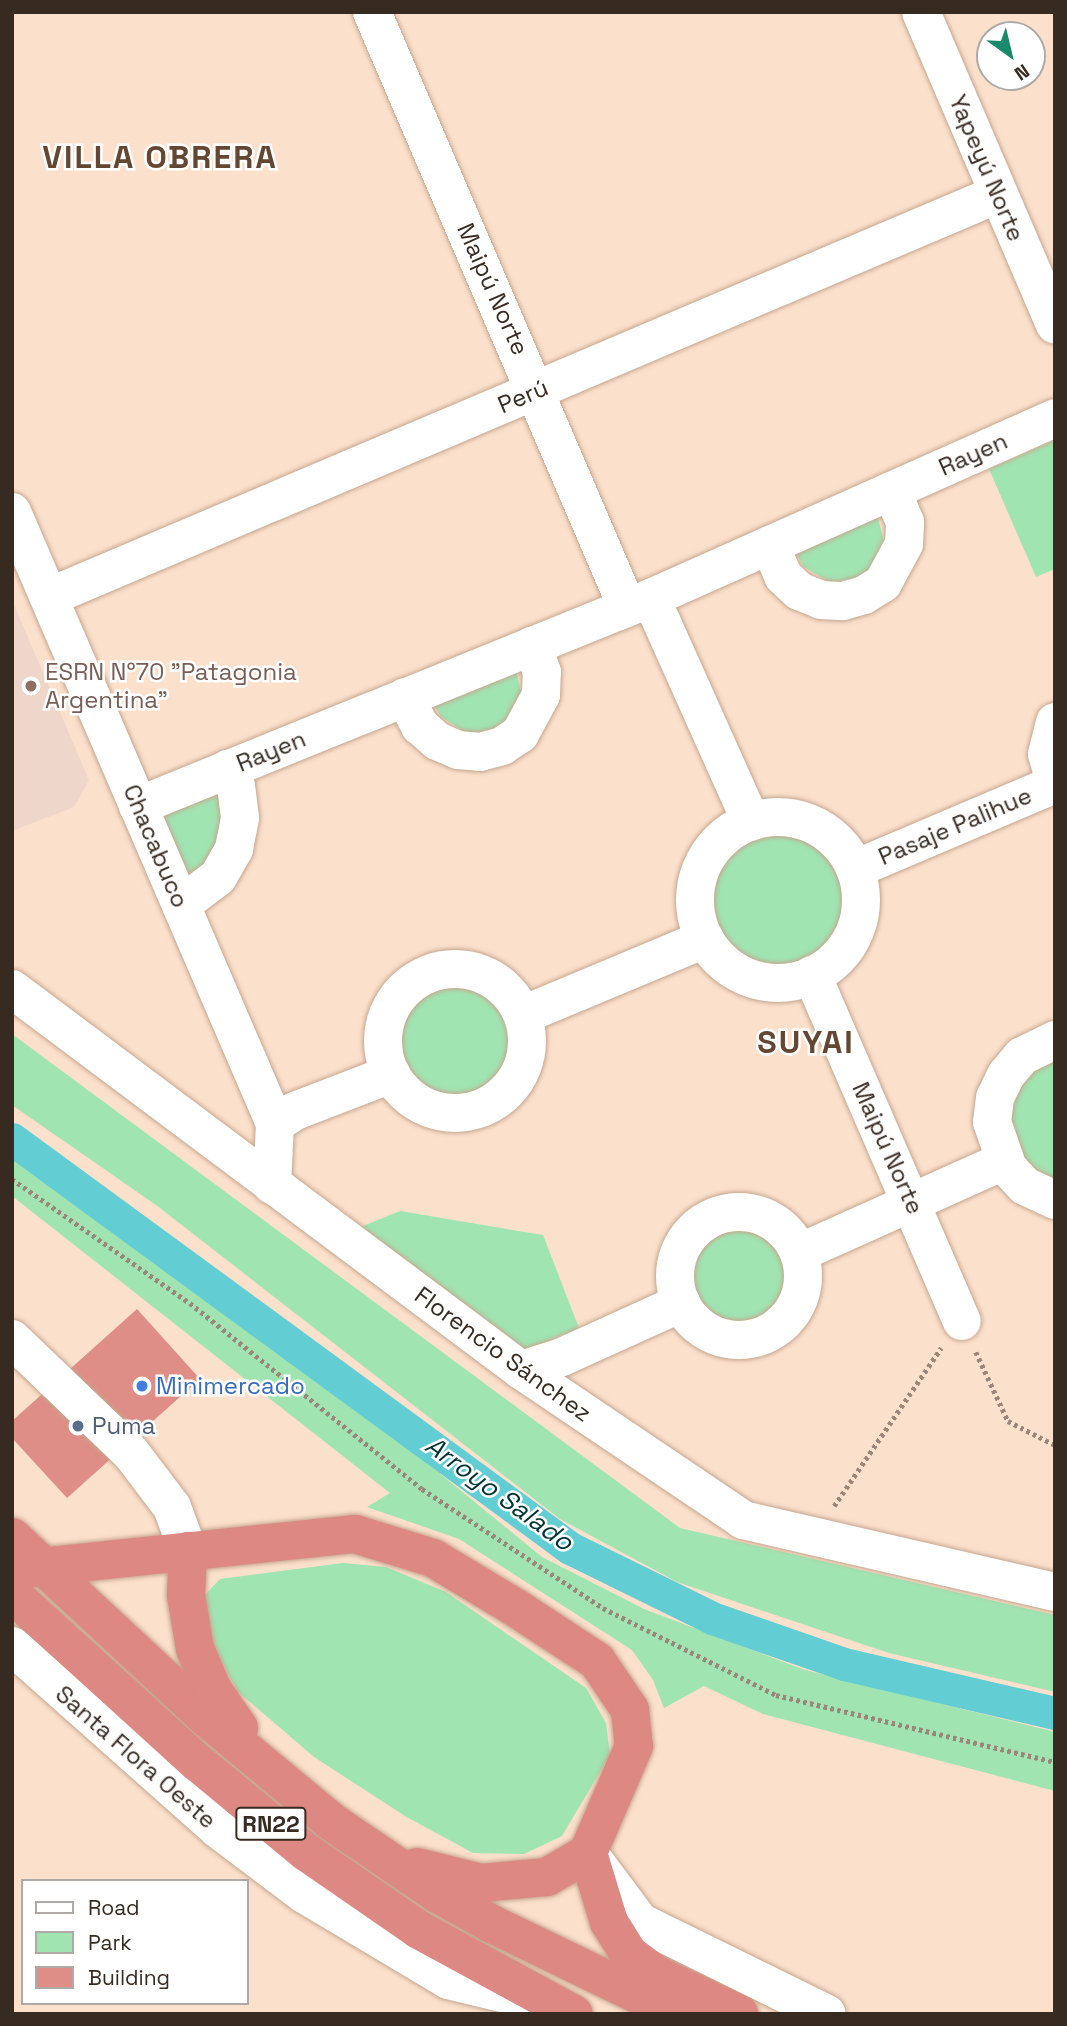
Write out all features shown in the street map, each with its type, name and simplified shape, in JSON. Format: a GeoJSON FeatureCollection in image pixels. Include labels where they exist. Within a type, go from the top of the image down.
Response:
{"type":"FeatureCollection","features":[{"type":"Feature","properties":{"kind":"highway"},"geometry":{"type":"LineString","coordinates":[[27,1569],[355,1534],[395,1544],[433,1558],[597,1661],[630,1710],[634,1746],[589,1853],[547,1877],[481,1883],[387,1860]]}},
{"type":"Feature","properties":{"kind":"highway","name":"RN22"},"geometry":{"type":"LineString","coordinates":[[12,1537],[27,1569],[271,1773],[387,1860],[438,1894],[550,1955],[678,2014]]}},
{"type":"Feature","properties":{"kind":"highway"},"geometry":{"type":"LineString","coordinates":[[188,1551],[186,1595],[195,1649],[213,1690],[271,1773]]}},
{"type":"Feature","properties":{"kind":"highway","name":"RN22"},"geometry":{"type":"LineString","coordinates":[[12,1594],[198,1763],[306,1852],[419,1930],[566,2012]]}},
{"type":"Feature","properties":{"kind":"highway"},"geometry":{"type":"LineString","coordinates":[[589,1853],[609,1922],[629,1954],[657,1975],[739,2014]]}},
{"type":"Feature","properties":{"kind":"street","name":"Maipú Norte"},"geometry":{"type":"LineString","coordinates":[[372,12],[537,390],[639,602],[751,822]]}},
{"type":"Feature","properties":{"kind":"street","name":"Yapeyú Norte"},"geometry":{"type":"LineString","coordinates":[[921,12],[1055,324]]}},
{"type":"Feature","properties":{"kind":"street","name":"Perú"},"geometry":{"type":"LineString","coordinates":[[49,597],[998,194]]}},
{"type":"Feature","properties":{"kind":"street","name":"Rayen"},"geometry":{"type":"LineString","coordinates":[[138,806],[639,602],[1055,418]]}},
{"type":"Feature","properties":{"kind":"street"},"geometry":{"type":"LineString","coordinates":[[770,545],[783,576],[799,591],[821,600],[843,601],[864,595],[883,583],[904,544],[905,522],[892,491]]}},
{"type":"Feature","properties":{"kind":"street","name":"Chacabuco"},"geometry":{"type":"LineString","coordinates":[[12,512],[275,1124],[271,1185]]}},
{"type":"Feature","properties":{"kind":"street"},"geometry":{"type":"LineString","coordinates":[[405,697],[420,726],[437,741],[458,750],[480,752],[502,746],[520,734],[541,695],[542,673],[532,646]]}},
{"type":"Feature","properties":{"kind":"street","name":"Pasaje Palihue"},"geometry":{"type":"LineString","coordinates":[[855,869],[1055,783],[1047,754],[1055,722]]}},
{"type":"Feature","properties":{"kind":"street"},"geometry":{"type":"LineString","coordinates":[[181,905],[218,877],[234,849],[240,818],[236,786],[228,769]]}},
{"type":"Feature","properties":{"kind":"street"},"geometry":{"type":"LineString","coordinates":[[792,817],[817,826],[839,842],[855,869],[861,891],[860,918],[850,943],[832,964],[812,975],[780,984],[752,979],[727,967],[705,939],[697,920],[695,893],[702,865],[717,843],[751,822],[792,817]]}},
{"type":"Feature","properties":{"kind":"street"},"geometry":{"type":"LineString","coordinates":[[523,1016],[705,939]]}},
{"type":"Feature","properties":{"kind":"street"},"geometry":{"type":"LineString","coordinates":[[457,968],[481,973],[502,985],[523,1016],[527,1051],[520,1075],[505,1094],[485,1108],[461,1114],[438,1112],[416,1103],[391,1074],[382,1043],[385,1020],[396,999],[412,982],[433,972],[457,968]]}},
{"type":"Feature","properties":{"kind":"street","name":"Maipú Norte"},"geometry":{"type":"LineString","coordinates":[[812,975],[913,1201],[962,1321]]}},
{"type":"Feature","properties":{"kind":"street","name":"Florencio Sánchez"},"geometry":{"type":"LineString","coordinates":[[12,989],[521,1370],[743,1520],[1055,1592]]}},
{"type":"Feature","properties":{"kind":"street"},"geometry":{"type":"LineString","coordinates":[[1055,1040],[1022,1056],[1006,1075],[995,1097],[992,1122],[1004,1161],[1025,1186],[1055,1200]]}},
{"type":"Feature","properties":{"kind":"street"},"geometry":{"type":"LineString","coordinates":[[275,1124],[295,1111],[391,1074]]}},
{"type":"Feature","properties":{"kind":"street"},"geometry":{"type":"LineString","coordinates":[[799,1253],[1004,1161]]}},
{"type":"Feature","properties":{"kind":"street"},"geometry":{"type":"LineString","coordinates":[[729,1212],[769,1219],[785,1232],[799,1253],[801,1292],[792,1311],[758,1337],[715,1336],[697,1325],[681,1303],[675,1267],[681,1248],[693,1231],[710,1219],[729,1212]]}},
{"type":"Feature","properties":{"kind":"street"},"geometry":{"type":"LineString","coordinates":[[521,1370],[562,1357],[681,1303]]}},
{"type":"Feature","properties":{"kind":"street"},"geometry":{"type":"LineString","coordinates":[[12,1339],[131,1453],[172,1507],[188,1551]]}},
{"type":"Feature","properties":{"kind":"street","name":"Santa Flora Oeste"},"geometry":{"type":"LineString","coordinates":[[12,1646],[197,1811],[304,1894],[448,1980],[566,2012]]}},
{"type":"Feature","properties":{"kind":"street"},"geometry":{"type":"LineString","coordinates":[[589,1853],[640,1922],[827,2014]]}},
{"type":"Feature","properties":{"kind":"path"},"geometry":{"type":"LineString","coordinates":[[12,1179],[190,1303],[422,1489],[603,1608],[776,1695],[1055,1762]]}},
{"type":"Feature","properties":{"kind":"path"},"geometry":{"type":"LineString","coordinates":[[962,1321],[1008,1420],[1055,1445]]}},
{"type":"Feature","properties":{"kind":"path"},"geometry":{"type":"LineString","coordinates":[[814,1538],[962,1321]]}},
{"type":"Feature","properties":{"kind":"shaded area","name":"ESRN N°70 \"Patagonia Argentina\""},"geometry":{"type":"Polygon","coordinates":[[[12,600],[89,780],[74,807],[12,831],[12,600]]]}},
{"type":"Feature","properties":{"kind":"green space"},"geometry":{"type":"Polygon","coordinates":[[[1055,440],[1055,569],[1036,577],[989,469],[1055,440]]]}},
{"type":"Feature","properties":{"kind":"green space"},"geometry":{"type":"Polygon","coordinates":[[[877,514],[884,542],[872,569],[860,578],[830,582],[804,567],[797,554],[877,514]]]}},
{"type":"Feature","properties":{"kind":"green space"},"geometry":{"type":"Polygon","coordinates":[[[515,665],[521,693],[509,720],[497,729],[467,733],[441,717],[434,704],[515,665]]]}},
{"type":"Feature","properties":{"kind":"green space"},"geometry":{"type":"Polygon","coordinates":[[[217,794],[223,813],[219,848],[189,879],[162,817],[217,794]]]}},
{"type":"Feature","properties":{"kind":"green space"},"geometry":{"type":"Polygon","coordinates":[[[778,834],[803,839],[825,853],[839,875],[844,900],[839,925],[825,947],[803,961],[778,966],[753,961],[731,947],[717,925],[712,900],[717,875],[731,853],[753,839],[778,834]]]}},
{"type":"Feature","properties":{"kind":"green space"},"geometry":{"type":"Polygon","coordinates":[[[454,988],[475,992],[493,1003],[504,1021],[508,1042],[504,1063],[493,1081],[475,1092],[454,1096],[433,1092],[415,1081],[404,1063],[400,1042],[404,1021],[415,1003],[433,992],[454,988]]]}},
{"type":"Feature","properties":{"kind":"green space"},"geometry":{"type":"Polygon","coordinates":[[[12,1034],[680,1528],[1055,1615],[1055,1692],[889,1653],[677,1582],[560,1519],[156,1205],[12,1105],[12,1034]]]}},
{"type":"Feature","properties":{"kind":"green space"},"geometry":{"type":"Polygon","coordinates":[[[1055,1058],[1055,1183],[1035,1173],[1020,1156],[1009,1113],[1015,1092],[1028,1074],[1055,1058]]]}},
{"type":"Feature","properties":{"kind":"green space"},"geometry":{"type":"Polygon","coordinates":[[[12,1158],[372,1418],[542,1557],[644,1609],[805,1670],[1055,1732],[1055,1791],[763,1714],[704,1686],[664,1708],[653,1680],[632,1650],[459,1539],[367,1507],[390,1493],[12,1196],[12,1158]]]}},
{"type":"Feature","properties":{"kind":"green space"},"geometry":{"type":"Polygon","coordinates":[[[400,1211],[543,1235],[579,1328],[518,1353],[353,1230],[400,1211]]]}},
{"type":"Feature","properties":{"kind":"green space"},"geometry":{"type":"Polygon","coordinates":[[[739,1231],[756,1234],[771,1244],[781,1259],[784,1276],[781,1293],[771,1308],[756,1318],[739,1321],[722,1318],[707,1308],[697,1293],[694,1276],[697,1259],[707,1244],[722,1234],[739,1231]]]}},
{"type":"Feature","properties":{"kind":"green space"},"geometry":{"type":"Polygon","coordinates":[[[343,1563],[386,1567],[446,1592],[586,1688],[606,1723],[610,1755],[562,1836],[524,1854],[473,1853],[405,1816],[314,1757],[237,1691],[206,1632],[201,1599],[220,1579],[343,1563]]]}},
{"type":"Feature","properties":{"kind":"building"},"geometry":{"type":"Polygon","coordinates":[[[137,1309],[200,1379],[67,1498],[12,1438],[12,1421],[137,1309]]]}},
{"type":"Feature","properties":{"kind":"waterway","name":"Arroyo Salado"},"geometry":{"type":"LineString","coordinates":[[12,1139],[570,1548],[712,1618],[844,1664],[1055,1713]]}},
{"type":"Feature","properties":{"kind":"place","name":"ESRN N°70 \"Patagonia Argentina\""},"geometry":{"type":"Point","coordinates":[31,686]}},
{"type":"Feature","properties":{"kind":"place","name":"Minimercado"},"geometry":{"type":"Point","coordinates":[142,1386]}},
{"type":"Feature","properties":{"kind":"place","name":"Puma"},"geometry":{"type":"Point","coordinates":[78,1426]}},
{"type":"Feature","properties":{"kind":"district","name":"VILLA OBRERA"},"geometry":{"type":"Point","coordinates":[160,157]}},
{"type":"Feature","properties":{"kind":"district","name":"SUYAI"},"geometry":{"type":"Point","coordinates":[806,1042]}}]}
